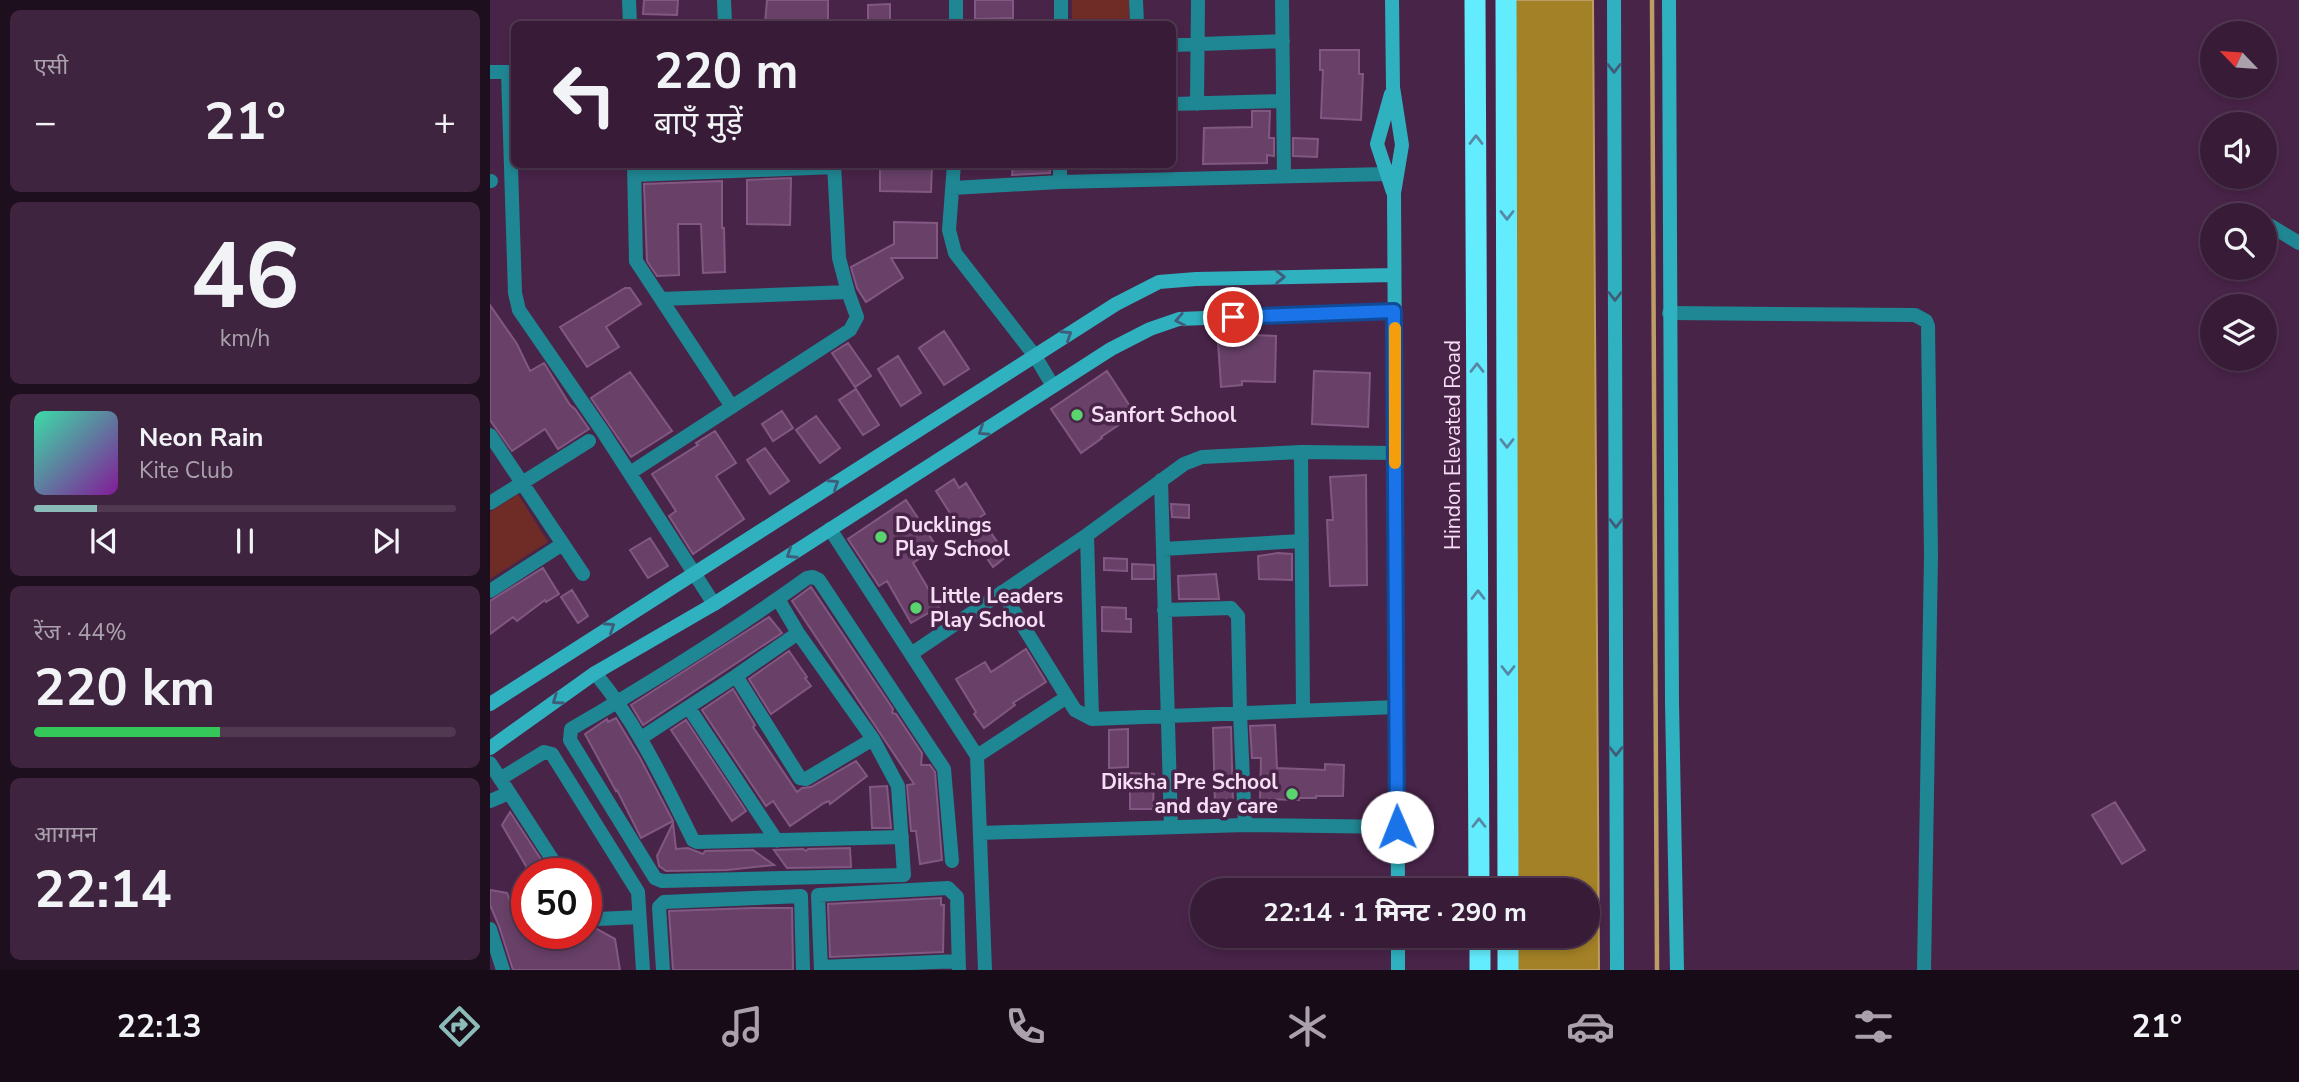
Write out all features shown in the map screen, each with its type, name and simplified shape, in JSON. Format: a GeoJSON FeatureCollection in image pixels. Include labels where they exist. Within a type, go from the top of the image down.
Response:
{"type":"FeatureCollection","features":[{"type":"Feature","properties":{"kind":"highway","name":"Hindon Elevated Road"},"geometry":{"type":"LineString","coordinates":[[1475,0],[1479,878]]}},
{"type":"Feature","properties":{"kind":"highway"},"geometry":{"type":"LineString","coordinates":[[1506,0],[1508,878]]}},
{"type":"Feature","properties":{"kind":"highway"},"geometry":{"type":"LineString","coordinates":[[1480,948],[1480,970]]}},
{"type":"Feature","properties":{"kind":"highway"},"geometry":{"type":"LineString","coordinates":[[1508,948],[1508,970]]}},
{"type":"Feature","properties":{"kind":"street"},"geometry":{"type":"LineString","coordinates":[[629,0],[630,21]]}},
{"type":"Feature","properties":{"kind":"street"},"geometry":{"type":"LineString","coordinates":[[724,0],[725,21]]}},
{"type":"Feature","properties":{"kind":"street"},"geometry":{"type":"LineString","coordinates":[[956,0],[956,21]]}},
{"type":"Feature","properties":{"kind":"street"},"geometry":{"type":"LineString","coordinates":[[1061,0],[1061,21]]}},
{"type":"Feature","properties":{"kind":"street"},"geometry":{"type":"LineString","coordinates":[[1136,0],[1137,21]]}},
{"type":"Feature","properties":{"kind":"street"},"geometry":{"type":"LineString","coordinates":[[1197,104],[1198,0]]}},
{"type":"Feature","properties":{"kind":"street"},"geometry":{"type":"LineString","coordinates":[[1282,0],[1284,176]]}},
{"type":"Feature","properties":{"kind":"street"},"geometry":{"type":"LineString","coordinates":[[1392,0],[1393,87],[1402,145],[1394,193],[1398,878]]}},
{"type":"Feature","properties":{"kind":"street"},"geometry":{"type":"LineString","coordinates":[[1614,0],[1618,970]]}},
{"type":"Feature","properties":{"kind":"street"},"geometry":{"type":"LineString","coordinates":[[1669,0],[1669,313],[1677,970]]}},
{"type":"Feature","properties":{"kind":"street"},"geometry":{"type":"LineString","coordinates":[[1176,45],[1283,41]]}},
{"type":"Feature","properties":{"kind":"street"},"geometry":{"type":"LineString","coordinates":[[490,72],[511,72]]}},
{"type":"Feature","properties":{"kind":"street"},"geometry":{"type":"LineString","coordinates":[[1393,87],[1377,144],[1394,193]]}},
{"type":"Feature","properties":{"kind":"street"},"geometry":{"type":"LineString","coordinates":[[1176,104],[1283,101]]}},
{"type":"Feature","properties":{"kind":"street"},"geometry":{"type":"LineString","coordinates":[[513,168],[516,301],[519,310],[714,604]]}},
{"type":"Feature","properties":{"kind":"street"},"geometry":{"type":"LineString","coordinates":[[732,407],[636,261],[634,170],[734,168]]}},
{"type":"Feature","properties":{"kind":"street"},"geometry":{"type":"LineString","coordinates":[[630,474],[850,330],[857,317],[839,258],[834,168]]}},
{"type":"Feature","properties":{"kind":"street"},"geometry":{"type":"LineString","coordinates":[[954,168],[949,230],[955,253],[1035,356],[1053,386]]}},
{"type":"Feature","properties":{"kind":"street"},"geometry":{"type":"LineString","coordinates":[[1060,168],[1060,182]]}},
{"type":"Feature","properties":{"kind":"street"},"geometry":{"type":"LineString","coordinates":[[953,188],[1060,182],[1387,173]]}},
{"type":"Feature","properties":{"kind":"street"},"geometry":{"type":"LineString","coordinates":[[2277,230],[2299,243]]}},
{"type":"Feature","properties":{"kind":"street"},"geometry":{"type":"LineString","coordinates":[[490,704],[1115,304],[1160,282],[1394,275]]}},
{"type":"Feature","properties":{"kind":"street"},"geometry":{"type":"LineString","coordinates":[[661,299],[848,292]]}},
{"type":"Feature","properties":{"kind":"street"},"geometry":{"type":"LineString","coordinates":[[490,748],[595,673],[714,604],[1111,349],[1150,329],[1179,319],[1394,311]]}},
{"type":"Feature","properties":{"kind":"street"},"geometry":{"type":"LineString","coordinates":[[1669,313],[1915,315],[1926,321],[1928,326],[1931,556],[1924,970]]}},
{"type":"Feature","properties":{"kind":"street"},"geometry":{"type":"LineString","coordinates":[[490,435],[561,545],[583,574]]}},
{"type":"Feature","properties":{"kind":"street"},"geometry":{"type":"LineString","coordinates":[[490,503],[589,441]]}},
{"type":"Feature","properties":{"kind":"street"},"geometry":{"type":"LineString","coordinates":[[911,654],[1087,535],[1184,464],[1202,457],[1301,452],[1395,453]]}},
{"type":"Feature","properties":{"kind":"street"},"geometry":{"type":"LineString","coordinates":[[1301,452],[1303,711]]}},
{"type":"Feature","properties":{"kind":"street"},"geometry":{"type":"LineString","coordinates":[[1161,480],[1171,827]]}},
{"type":"Feature","properties":{"kind":"street"},"geometry":{"type":"LineString","coordinates":[[830,530],[977,755],[985,970]]}},
{"type":"Feature","properties":{"kind":"street"},"geometry":{"type":"LineString","coordinates":[[1087,535],[1092,719]]}},
{"type":"Feature","properties":{"kind":"street"},"geometry":{"type":"LineString","coordinates":[[1163,548],[1302,541]]}},
{"type":"Feature","properties":{"kind":"street"},"geometry":{"type":"LineString","coordinates":[[490,591],[561,545]]}},
{"type":"Feature","properties":{"kind":"street"},"geometry":{"type":"LineString","coordinates":[[778,599],[798,633],[873,739],[898,786],[904,874],[657,880],[569,740],[572,729],[807,578],[819,580],[944,769],[952,860]]}},
{"type":"Feature","properties":{"kind":"street"},"geometry":{"type":"LineString","coordinates":[[1002,592],[1075,710],[1092,719],[1397,707]]}},
{"type":"Feature","properties":{"kind":"street"},"geometry":{"type":"LineString","coordinates":[[1164,610],[1231,608],[1238,616],[1245,825]]}},
{"type":"Feature","properties":{"kind":"street"},"geometry":{"type":"LineString","coordinates":[[641,738],[798,633]]}},
{"type":"Feature","properties":{"kind":"street"},"geometry":{"type":"LineString","coordinates":[[595,673],[619,701],[693,840],[700,844],[902,837]]}},
{"type":"Feature","properties":{"kind":"street"},"geometry":{"type":"LineString","coordinates":[[736,676],[800,778],[806,779],[873,739]]}},
{"type":"Feature","properties":{"kind":"street"},"geometry":{"type":"LineString","coordinates":[[977,755],[1067,696]]}},
{"type":"Feature","properties":{"kind":"street"},"geometry":{"type":"LineString","coordinates":[[689,708],[777,841]]}},
{"type":"Feature","properties":{"kind":"street"},"geometry":{"type":"LineString","coordinates":[[500,779],[544,751],[552,754],[638,892],[643,970]]}},
{"type":"Feature","properties":{"kind":"street"},"geometry":{"type":"LineString","coordinates":[[490,763],[551,858]]}},
{"type":"Feature","properties":{"kind":"street"},"geometry":{"type":"LineString","coordinates":[[490,801],[509,793]]}},
{"type":"Feature","properties":{"kind":"street"},"geometry":{"type":"LineString","coordinates":[[980,833],[1245,825],[1397,827]]}},
{"type":"Feature","properties":{"kind":"street"},"geometry":{"type":"LineString","coordinates":[[948,888],[957,897],[959,966],[821,969],[818,895],[948,888]]}},
{"type":"Feature","properties":{"kind":"street"},"geometry":{"type":"LineString","coordinates":[[663,970],[659,907],[664,902],[801,896],[803,970]]}},
{"type":"Feature","properties":{"kind":"street"},"geometry":{"type":"LineString","coordinates":[[602,919],[639,917]]}},
{"type":"Feature","properties":{"kind":"street"},"geometry":{"type":"LineString","coordinates":[[490,929],[503,970]]}},
{"type":"Feature","properties":{"kind":"street"},"geometry":{"type":"LineString","coordinates":[[1398,948],[1398,970]]}},
{"type":"Feature","properties":{"kind":"shaded area"},"geometry":{"type":"Polygon","coordinates":[[[1072,0],[1129,0],[1129,21],[1072,21],[1072,0]]]}},
{"type":"Feature","properties":{"kind":"shaded area"},"geometry":{"type":"Polygon","coordinates":[[[1508,0],[1593,0],[1598,878],[1512,878],[1508,0]]]}},
{"type":"Feature","properties":{"kind":"shaded area"},"geometry":{"type":"Polygon","coordinates":[[[518,494],[548,542],[490,579],[490,512],[518,494]]]}},
{"type":"Feature","properties":{"kind":"shaded area"},"geometry":{"type":"Polygon","coordinates":[[[1512,948],[1599,948],[1599,970],[1512,970],[1512,948]]]}},
{"type":"Feature","properties":{"kind":"building"},"geometry":{"type":"Polygon","coordinates":[[[644,0],[678,0],[677,15],[643,14],[644,0]]]}},
{"type":"Feature","properties":{"kind":"building"},"geometry":{"type":"Polygon","coordinates":[[[767,0],[828,0],[828,21],[765,21],[767,0]]]}},
{"type":"Feature","properties":{"kind":"building"},"geometry":{"type":"Polygon","coordinates":[[[975,0],[1013,0],[1013,18],[975,19],[975,0]]]}},
{"type":"Feature","properties":{"kind":"building"},"geometry":{"type":"Polygon","coordinates":[[[890,4],[890,21],[868,21],[868,5],[890,4]]]}},
{"type":"Feature","properties":{"kind":"building"},"geometry":{"type":"Polygon","coordinates":[[[1320,50],[1359,50],[1359,74],[1363,74],[1361,120],[1321,118],[1323,70],[1320,70],[1320,50]]]}},
{"type":"Feature","properties":{"kind":"building"},"geometry":{"type":"Polygon","coordinates":[[[1252,111],[1270,111],[1269,138],[1274,138],[1274,156],[1267,155],[1267,163],[1203,164],[1204,128],[1252,127],[1252,111]]]}},
{"type":"Feature","properties":{"kind":"building"},"geometry":{"type":"Polygon","coordinates":[[[1293,138],[1318,139],[1317,157],[1293,156],[1293,138]]]}},
{"type":"Feature","properties":{"kind":"building"},"geometry":{"type":"Polygon","coordinates":[[[880,168],[932,168],[931,192],[880,191],[880,168]]]}},
{"type":"Feature","properties":{"kind":"building"},"geometry":{"type":"Polygon","coordinates":[[[1013,168],[1050,168],[1050,173],[1012,175],[1013,168]]]}},
{"type":"Feature","properties":{"kind":"building"},"geometry":{"type":"Polygon","coordinates":[[[791,178],[790,225],[747,224],[747,180],[791,178]]]}},
{"type":"Feature","properties":{"kind":"building"},"geometry":{"type":"Polygon","coordinates":[[[722,181],[725,272],[703,273],[701,224],[678,224],[679,275],[657,276],[647,261],[644,184],[722,181]]]}},
{"type":"Feature","properties":{"kind":"building"},"geometry":{"type":"Polygon","coordinates":[[[894,222],[937,223],[937,258],[891,258],[903,278],[866,302],[857,288],[851,267],[894,244],[894,222]]]}},
{"type":"Feature","properties":{"kind":"building"},"geometry":{"type":"Polygon","coordinates":[[[625,288],[630,288],[641,304],[606,327],[619,347],[587,367],[560,327],[625,288]]]}},
{"type":"Feature","properties":{"kind":"building"},"geometry":{"type":"Polygon","coordinates":[[[490,305],[517,344],[530,371],[544,363],[570,405],[589,429],[558,449],[545,429],[512,451],[490,420],[490,305]]]}},
{"type":"Feature","properties":{"kind":"building"},"geometry":{"type":"Polygon","coordinates":[[[944,331],[969,369],[944,385],[919,348],[944,331]]]}},
{"type":"Feature","properties":{"kind":"building"},"geometry":{"type":"Polygon","coordinates":[[[1251,335],[1276,336],[1275,382],[1242,381],[1242,385],[1221,387],[1218,342],[1251,340],[1251,335]]]}},
{"type":"Feature","properties":{"kind":"building"},"geometry":{"type":"Polygon","coordinates":[[[848,343],[871,376],[855,387],[832,353],[848,343]]]}},
{"type":"Feature","properties":{"kind":"building"},"geometry":{"type":"Polygon","coordinates":[[[898,356],[921,393],[901,406],[878,369],[898,356]]]}},
{"type":"Feature","properties":{"kind":"building"},"geometry":{"type":"Polygon","coordinates":[[[1107,371],[1135,414],[1081,453],[1051,409],[1107,371]]]}},
{"type":"Feature","properties":{"kind":"building"},"geometry":{"type":"Polygon","coordinates":[[[1314,371],[1370,373],[1368,427],[1312,424],[1314,371]]]}},
{"type":"Feature","properties":{"kind":"building"},"geometry":{"type":"Polygon","coordinates":[[[630,372],[672,431],[631,457],[591,398],[630,372]]]}},
{"type":"Feature","properties":{"kind":"building"},"geometry":{"type":"Polygon","coordinates":[[[856,389],[879,425],[863,435],[839,400],[856,389]]]}},
{"type":"Feature","properties":{"kind":"building"},"geometry":{"type":"Polygon","coordinates":[[[782,411],[793,428],[773,441],[762,424],[782,411]]]}},
{"type":"Feature","properties":{"kind":"building"},"geometry":{"type":"Polygon","coordinates":[[[816,416],[840,448],[820,463],[796,430],[816,416]]]}},
{"type":"Feature","properties":{"kind":"building"},"geometry":{"type":"Polygon","coordinates":[[[715,431],[736,463],[716,476],[744,519],[693,554],[669,516],[676,511],[652,474],[715,431]]]}},
{"type":"Feature","properties":{"kind":"building"},"geometry":{"type":"Polygon","coordinates":[[[765,448],[789,481],[770,494],[747,460],[765,448]]]}},
{"type":"Feature","properties":{"kind":"building"},"geometry":{"type":"Polygon","coordinates":[[[1366,475],[1367,585],[1330,586],[1327,520],[1333,520],[1330,477],[1366,475]]]}},
{"type":"Feature","properties":{"kind":"building"},"geometry":{"type":"Polygon","coordinates":[[[954,479],[959,488],[966,483],[985,514],[980,517],[1007,556],[993,567],[965,527],[960,529],[936,491],[954,479]]]}},
{"type":"Feature","properties":{"kind":"building"},"geometry":{"type":"Polygon","coordinates":[[[906,500],[937,547],[913,563],[939,607],[911,623],[887,581],[879,586],[848,539],[906,500]]]}},
{"type":"Feature","properties":{"kind":"building"},"geometry":{"type":"Polygon","coordinates":[[[1171,504],[1189,505],[1189,518],[1172,517],[1171,504]]]}},
{"type":"Feature","properties":{"kind":"building"},"geometry":{"type":"Polygon","coordinates":[[[650,538],[668,566],[648,578],[630,550],[650,538]]]}},
{"type":"Feature","properties":{"kind":"building"},"geometry":{"type":"Polygon","coordinates":[[[1292,554],[1292,580],[1259,579],[1258,556],[1292,554]]]}},
{"type":"Feature","properties":{"kind":"building"},"geometry":{"type":"Polygon","coordinates":[[[1104,558],[1127,559],[1127,571],[1104,570],[1104,558]]]}},
{"type":"Feature","properties":{"kind":"building"},"geometry":{"type":"Polygon","coordinates":[[[1132,564],[1154,565],[1154,579],[1132,579],[1132,564]]]}},
{"type":"Feature","properties":{"kind":"building"},"geometry":{"type":"Polygon","coordinates":[[[543,568],[559,594],[546,602],[545,600],[517,621],[513,617],[490,634],[490,601],[543,568]]]}},
{"type":"Feature","properties":{"kind":"building"},"geometry":{"type":"Polygon","coordinates":[[[1216,574],[1219,599],[1179,599],[1178,576],[1216,574]]]}},
{"type":"Feature","properties":{"kind":"building"},"geometry":{"type":"Polygon","coordinates":[[[811,587],[893,709],[892,713],[896,714],[922,753],[921,765],[930,765],[935,772],[942,860],[920,864],[916,831],[911,831],[907,785],[914,784],[792,601],[811,587]]]}},
{"type":"Feature","properties":{"kind":"building"},"geometry":{"type":"Polygon","coordinates":[[[572,590],[588,616],[578,623],[561,597],[572,590]]]}},
{"type":"Feature","properties":{"kind":"building"},"geometry":{"type":"Polygon","coordinates":[[[1102,607],[1126,608],[1126,619],[1131,619],[1131,632],[1102,631],[1102,607]]]}},
{"type":"Feature","properties":{"kind":"building"},"geometry":{"type":"Polygon","coordinates":[[[769,617],[782,633],[643,725],[631,705],[769,617]]]}},
{"type":"Feature","properties":{"kind":"building"},"geometry":{"type":"Polygon","coordinates":[[[1026,649],[1046,682],[1013,703],[1015,705],[984,728],[956,679],[985,662],[991,672],[1026,649]]]}},
{"type":"Feature","properties":{"kind":"building"},"geometry":{"type":"Polygon","coordinates":[[[789,651],[811,686],[771,714],[749,679],[789,651]]]}},
{"type":"Feature","properties":{"kind":"building"},"geometry":{"type":"Polygon","coordinates":[[[733,689],[755,725],[753,727],[797,792],[856,761],[867,776],[830,804],[829,801],[824,803],[790,826],[773,801],[766,806],[702,710],[733,689]]]}},
{"type":"Feature","properties":{"kind":"building"},"geometry":{"type":"Polygon","coordinates":[[[616,718],[673,821],[641,838],[585,734],[607,719],[608,722],[616,718]]]}},
{"type":"Feature","properties":{"kind":"building"},"geometry":{"type":"Polygon","coordinates":[[[686,720],[746,811],[732,821],[671,730],[686,720]]]}},
{"type":"Feature","properties":{"kind":"building"},"geometry":{"type":"Polygon","coordinates":[[[1275,725],[1277,768],[1325,770],[1325,764],[1344,765],[1343,796],[1316,796],[1299,800],[1260,799],[1261,758],[1252,758],[1250,726],[1275,725]]]}},
{"type":"Feature","properties":{"kind":"building"},"geometry":{"type":"Polygon","coordinates":[[[1231,727],[1233,805],[1215,806],[1213,728],[1231,727]]]}},
{"type":"Feature","properties":{"kind":"building"},"geometry":{"type":"Polygon","coordinates":[[[1128,729],[1128,767],[1109,768],[1109,730],[1128,729]]]}},
{"type":"Feature","properties":{"kind":"building"},"geometry":{"type":"Polygon","coordinates":[[[1130,773],[1154,774],[1153,809],[1130,809],[1130,773]]]}},
{"type":"Feature","properties":{"kind":"building"},"geometry":{"type":"Polygon","coordinates":[[[887,786],[891,828],[872,828],[870,787],[887,786]]]}},
{"type":"Feature","properties":{"kind":"building"},"geometry":{"type":"Polygon","coordinates":[[[2115,802],[2145,850],[2122,864],[2092,815],[2115,802]]]}},
{"type":"Feature","properties":{"kind":"building"},"geometry":{"type":"Polygon","coordinates":[[[510,812],[540,858],[521,858],[502,825],[510,812]]]}},
{"type":"Feature","properties":{"kind":"building"},"geometry":{"type":"Polygon","coordinates":[[[673,823],[676,849],[688,848],[703,854],[705,851],[753,850],[774,865],[727,870],[666,871],[659,866],[657,856],[673,823]]]}},
{"type":"Feature","properties":{"kind":"building"},"geometry":{"type":"Polygon","coordinates":[[[850,848],[851,867],[787,868],[774,850],[806,851],[850,848]]]}},
{"type":"Feature","properties":{"kind":"building"},"geometry":{"type":"Polygon","coordinates":[[[490,890],[507,893],[511,904],[511,949],[602,949],[602,932],[615,939],[620,970],[513,970],[490,905],[490,890]]]}},
{"type":"Feature","properties":{"kind":"building"},"geometry":{"type":"Polygon","coordinates":[[[941,898],[941,905],[944,905],[943,952],[830,957],[828,904],[941,898]]]}},
{"type":"Feature","properties":{"kind":"building"},"geometry":{"type":"Polygon","coordinates":[[[792,908],[793,970],[673,970],[669,911],[792,908]]]}},
{"type":"Feature","properties":{"kind":"waterway"},"geometry":{"type":"LineString","coordinates":[[1652,0],[1657,970]]}},
{"type":"Feature","properties":{"kind":"slow traffic"},"geometry":{"type":"LineString","coordinates":[[1395,328],[1395,463]]}},
{"type":"Feature","properties":{"kind":"place","name":"Sanfort School"},"geometry":{"type":"Point","coordinates":[1077,415]}},
{"type":"Feature","properties":{"kind":"place","name":"Ducklings Play School"},"geometry":{"type":"Point","coordinates":[881,537]}},
{"type":"Feature","properties":{"kind":"place","name":"Little Leaders Play School"},"geometry":{"type":"Point","coordinates":[916,608]}},
{"type":"Feature","properties":{"kind":"place","name":"Diksha Pre School and day care"},"geometry":{"type":"Point","coordinates":[1292,794]}},
{"type":"Feature","properties":{"kind":"route"},"geometry":{"type":"LineString","coordinates":[[1233,317],[1394,311],[1397,827]]}}]}
